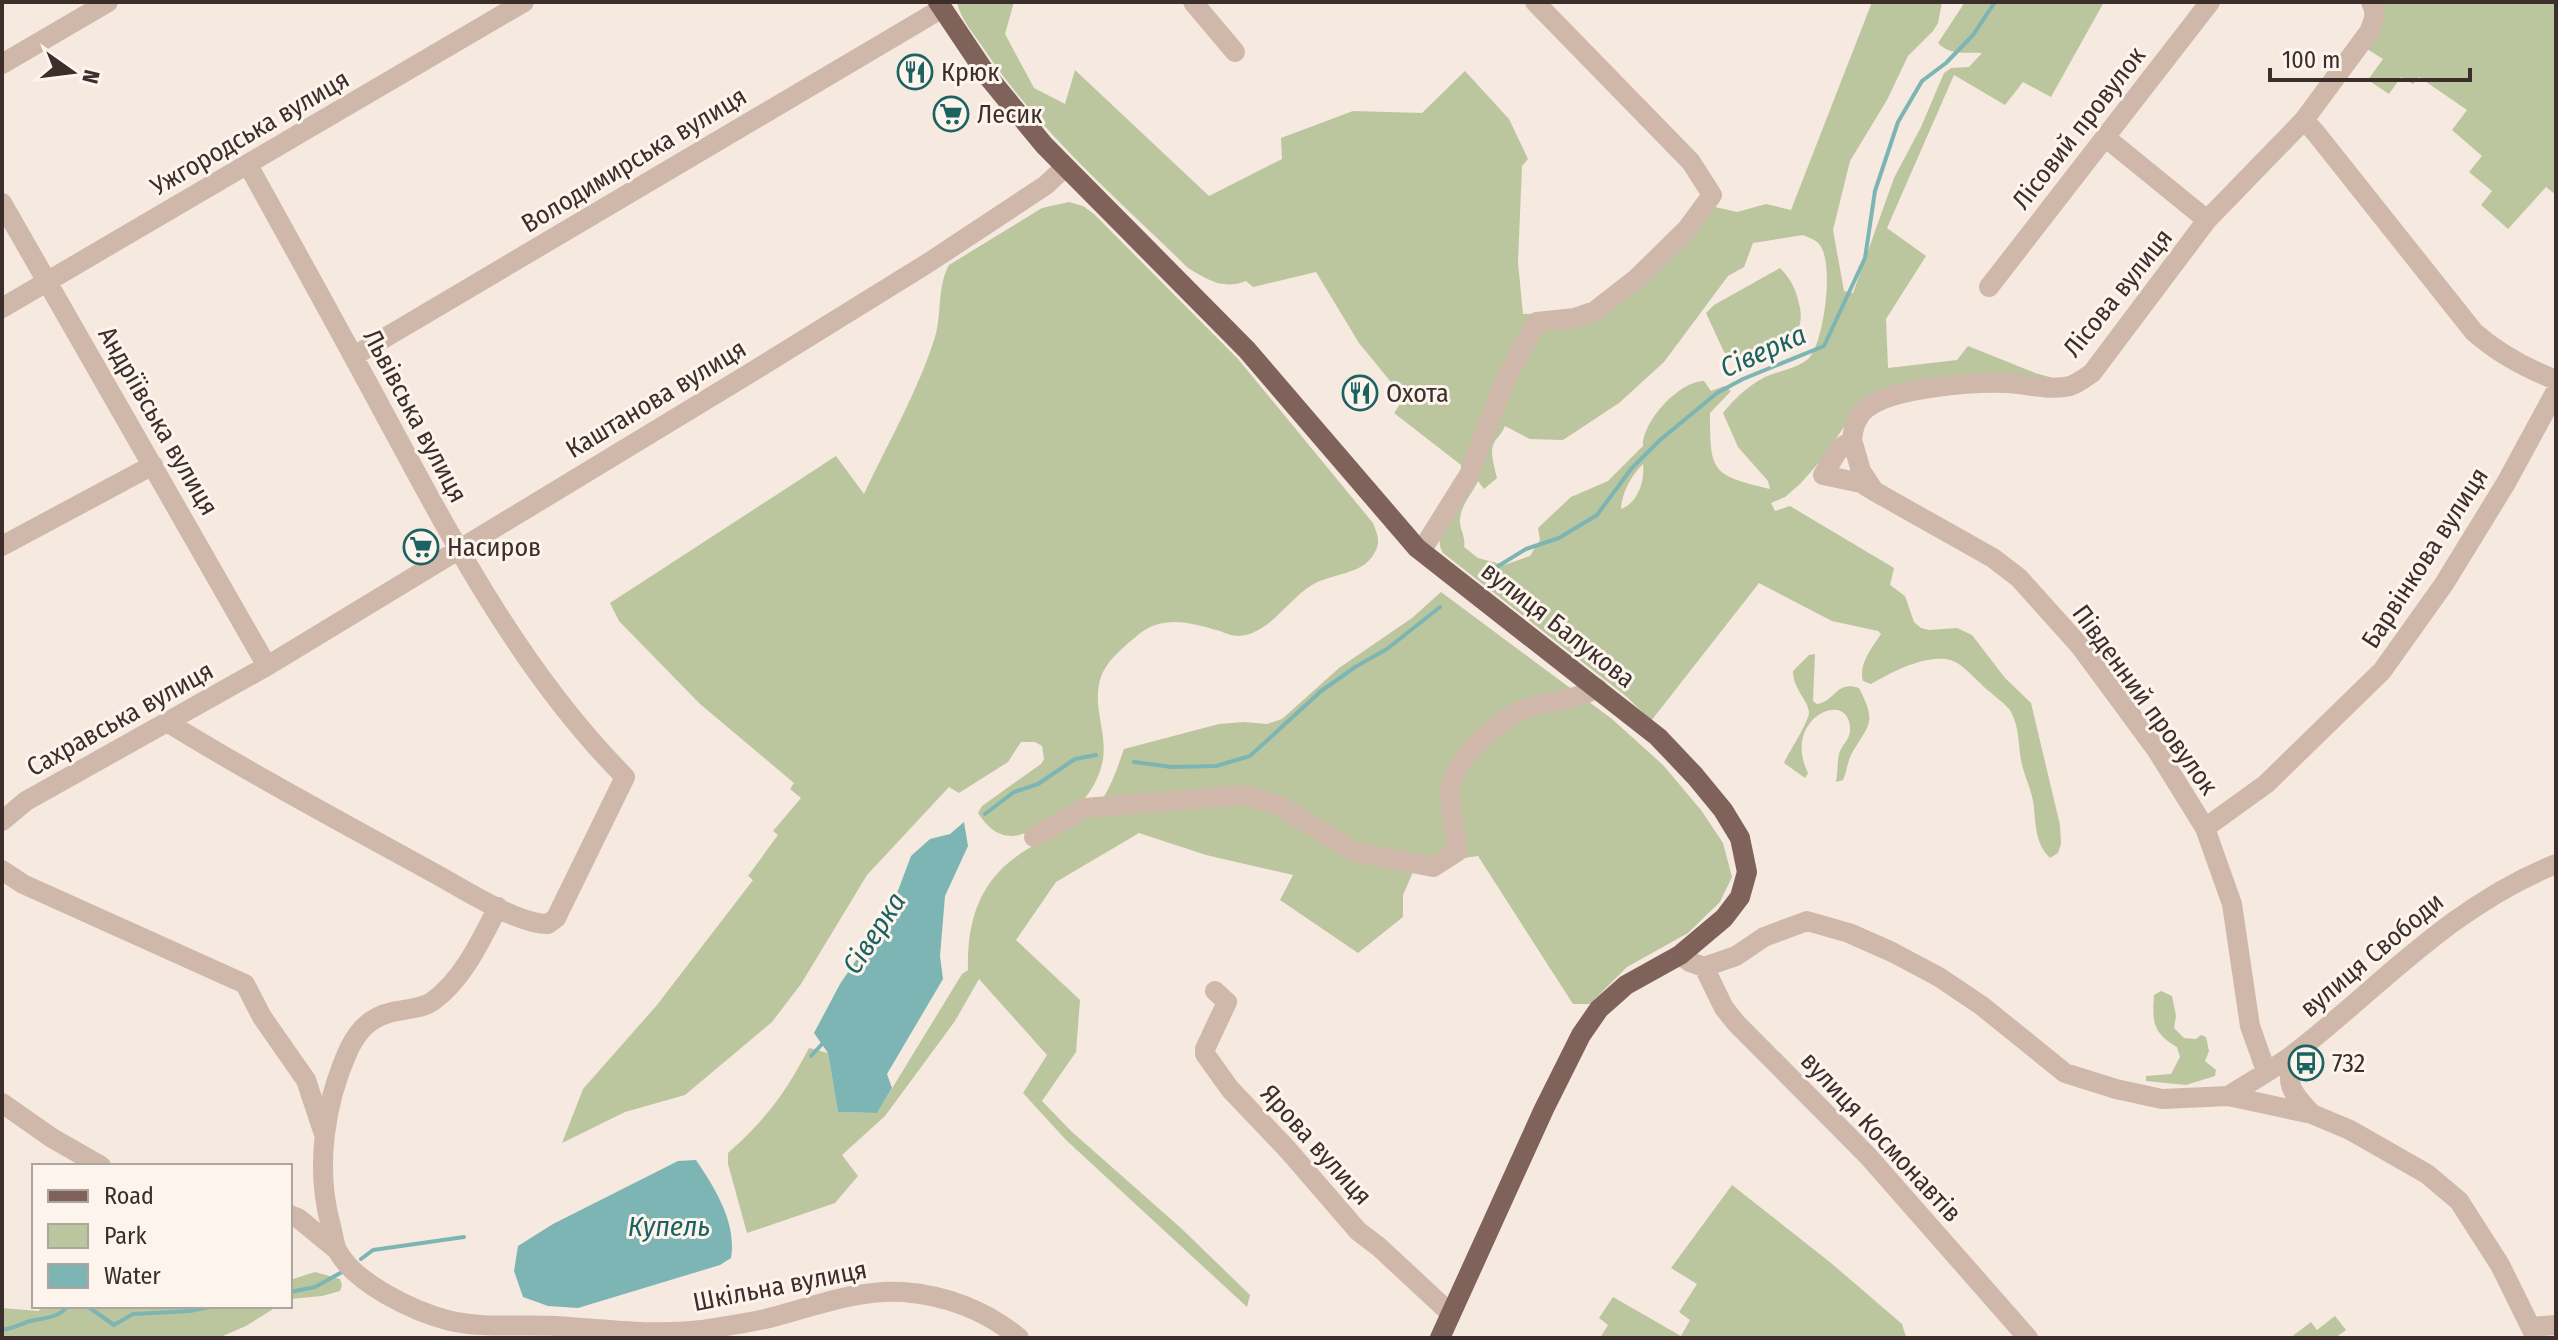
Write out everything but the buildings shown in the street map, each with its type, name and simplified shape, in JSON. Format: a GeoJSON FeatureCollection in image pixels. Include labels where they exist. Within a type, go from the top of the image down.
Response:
{"type":"FeatureCollection","features":[{"type":"Feature","properties":{"kind":"main road","name":"вулиця Балукова"},"geometry":{"type":"LineString","coordinates":[[940,5],[1008,103],[1065,167],[1247,350],[1417,548],[1658,737],[1723,810],[1740,838],[1747,872],[1740,897],[1724,918],[1680,955],[1626,985],[1599,1009],[1581,1035],[1440,1338]]}},
{"type":"Feature","properties":{"kind":"street"},"geometry":{"type":"LineString","coordinates":[[2,64],[108,2]]}},
{"type":"Feature","properties":{"kind":"street","name":"Ужгородська вулиця"},"geometry":{"type":"LineString","coordinates":[[2,308],[524,2]]}},
{"type":"Feature","properties":{"kind":"street"},"geometry":{"type":"LineString","coordinates":[[1193,2],[1235,52]]}},
{"type":"Feature","properties":{"kind":"street"},"geometry":{"type":"LineString","coordinates":[[1417,548],[1425,545],[1470,473],[1504,382],[1537,322],[1575,318],[1595,311],[1636,279],[1687,229],[1712,195],[1691,162],[1535,2]]}},
{"type":"Feature","properties":{"kind":"street","name":"Лісовий провулок"},"geometry":{"type":"LineString","coordinates":[[1989,287],[2210,2]]}},
{"type":"Feature","properties":{"kind":"street","name":"Володимирська вулиця"},"geometry":{"type":"LineString","coordinates":[[354,356],[940,5]]}},
{"type":"Feature","properties":{"kind":"street","name":"Лісова вулиця"},"geometry":{"type":"LineString","coordinates":[[1852,440],[1854,424],[1866,408],[1901,394],[1944,386],[2008,383],[2069,386],[2092,373],[2207,220],[2304,120],[2369,32],[2373,10]]}},
{"type":"Feature","properties":{"kind":"street"},"geometry":{"type":"LineString","coordinates":[[2304,120],[2474,332],[2498,353],[2556,380]]}},
{"type":"Feature","properties":{"kind":"street"},"geometry":{"type":"LineString","coordinates":[[2105,137],[2207,220]]}},
{"type":"Feature","properties":{"kind":"street","name":"Львівська вулиця"},"geometry":{"type":"LineString","coordinates":[[248,165],[457,549],[525,657],[588,740],[625,777],[556,918],[548,924],[530,922],[498,907]]}},
{"type":"Feature","properties":{"kind":"street","name":"Каштанова вулиця"},"geometry":{"type":"LineString","coordinates":[[267,666],[928,263],[1046,185],[1065,167]]}},
{"type":"Feature","properties":{"kind":"street","name":"Андріївська вулиця"},"geometry":{"type":"LineString","coordinates":[[2,203],[267,666]]}},
{"type":"Feature","properties":{"kind":"street","name":"Барвінкова вулиця"},"geometry":{"type":"LineString","coordinates":[[2205,828],[2266,784],[2382,671],[2452,571],[2506,483],[2556,391]]}},
{"type":"Feature","properties":{"kind":"street"},"geometry":{"type":"LineString","coordinates":[[1852,440],[1861,471],[1874,491]]}},
{"type":"Feature","properties":{"kind":"street","name":"Південний провулок"},"geometry":{"type":"LineString","coordinates":[[1852,440],[1839,449],[1823,475],[1861,483],[1993,558],[2019,578],[2080,646],[2156,749],[2205,828],[2232,904],[2250,1026],[2266,1071]]}},
{"type":"Feature","properties":{"kind":"street"},"geometry":{"type":"LineString","coordinates":[[2,546],[153,465]]}},
{"type":"Feature","properties":{"kind":"street","name":"Сахравська вулиця"},"geometry":{"type":"LineString","coordinates":[[2,821],[26,801],[267,666]]}},
{"type":"Feature","properties":{"kind":"street"},"geometry":{"type":"LineString","coordinates":[[1034,837],[1085,808],[1244,795],[1280,806],[1355,852],[1433,867],[1458,851],[1450,790],[1461,764],[1491,729],[1527,707],[1583,696],[1597,688]]}},
{"type":"Feature","properties":{"kind":"street"},"geometry":{"type":"LineString","coordinates":[[167,722],[289,794],[498,907]]}},
{"type":"Feature","properties":{"kind":"street","name":"вулиця Свободи"},"geometry":{"type":"LineString","coordinates":[[2228,1096],[2293,1055],[2419,947],[2470,908],[2525,876],[2556,864]]}},
{"type":"Feature","properties":{"kind":"street"},"geometry":{"type":"LineString","coordinates":[[2,870],[23,884],[245,984],[262,1017],[306,1080],[324,1134]]}},
{"type":"Feature","properties":{"kind":"street","name":"Шкільна вулиця"},"geometry":{"type":"LineString","coordinates":[[498,907],[470,958],[432,1002],[378,1015],[363,1025],[337,1079],[324,1134],[324,1202],[337,1250],[356,1272],[386,1294],[427,1314],[479,1325],[540,1325],[648,1332],[698,1330],[770,1318],[868,1293],[902,1292],[937,1297],[975,1309],[1003,1324],[1019,1338]]}},
{"type":"Feature","properties":{"kind":"street"},"geometry":{"type":"LineString","coordinates":[[1680,955],[1704,967],[1736,956],[1764,937],[1807,921],[1864,939],[1939,977],[1982,1006],[2065,1073],[2162,1099],[2228,1096],[2312,1114],[2350,1130],[2427,1174],[2459,1201],[2500,1265],[2534,1332],[2556,1325]]}},
{"type":"Feature","properties":{"kind":"street","name":"вулиця Космонавтів"},"geometry":{"type":"LineString","coordinates":[[1704,967],[1724,1008],[1736,1023],[1868,1156],[2028,1338]]}},
{"type":"Feature","properties":{"kind":"street","name":"Ярова вулиця"},"geometry":{"type":"LineString","coordinates":[[1215,991],[1227,1002],[1205,1049],[1213,1066],[1230,1089],[1358,1231],[1450,1313]]}},
{"type":"Feature","properties":{"kind":"street"},"geometry":{"type":"LineString","coordinates":[[2293,1055],[2288,1074],[2290,1087],[2295,1097],[2312,1114]]}},
{"type":"Feature","properties":{"kind":"street"},"geometry":{"type":"LineString","coordinates":[[2,1103],[52,1138],[98,1164]]}},
{"type":"Feature","properties":{"kind":"street"},"geometry":{"type":"LineString","coordinates":[[292,1216],[337,1250]]}},
{"type":"Feature","properties":{"kind":"street","name":"Шкільна вулиця"},"geometry":{"type":"LineString","coordinates":[[513,1338],[540,1325]]}},
{"type":"Feature","properties":{"kind":"green space"},"geometry":{"type":"Polygon","coordinates":[[[957,2],[1014,2],[1005,34],[1034,88],[1065,104],[1075,70],[1209,196],[1282,159],[1281,138],[1353,111],[1422,113],[1465,71],[1509,119],[1528,159],[1522,166],[1518,262],[1523,314],[1565,313],[1590,308],[1702,204],[1737,212],[1766,204],[1791,210],[1872,2],[1942,2],[1938,23],[1908,56],[1887,100],[1850,161],[1833,230],[1844,291],[1853,293],[1894,178],[1921,127],[1944,73],[1951,68],[1969,67],[1982,53],[1953,52],[1938,43],[1965,2],[2104,2],[2051,97],[2023,82],[2005,105],[1954,75],[1887,228],[1926,256],[1886,319],[1888,368],[1957,360],[1968,346],[2035,373],[2068,382],[1970,379],[1850,418],[1823,458],[1800,484],[1785,497],[1771,503],[1775,511],[1790,506],[1894,568],[1890,585],[1905,596],[1914,622],[1929,630],[1957,628],[1972,635],[2005,678],[2031,703],[2060,825],[2058,853],[2050,858],[2038,838],[2016,725],[2011,712],[2002,702],[1960,665],[1946,659],[1917,662],[1871,684],[1863,681],[1862,668],[1881,634],[1878,631],[1832,621],[1759,583],[1651,721],[1627,697],[1443,553],[1440,545],[1441,525],[1461,475],[1461,465],[1394,413],[1404,398],[1359,343],[1316,272],[1253,287],[1246,281],[1238,284],[1216,282],[1188,268],[1054,137],[1006,80],[964,21],[957,2]],[[1803,235],[1753,243],[1744,267],[1728,276],[1664,362],[1619,403],[1563,440],[1530,439],[1505,426],[1492,451],[1497,478],[1484,489],[1478,481],[1462,509],[1460,523],[1464,547],[1478,558],[1504,565],[1530,556],[1540,540],[1538,528],[1571,497],[1608,481],[1643,446],[1649,426],[1664,404],[1684,388],[1704,381],[1711,391],[1724,386],[1731,391],[1710,413],[1711,448],[1718,468],[1736,480],[1770,489],[1768,481],[1738,447],[1723,413],[1753,384],[1801,364],[1815,348],[1826,300],[1826,267],[1819,244],[1803,235]],[[1643,464],[1628,485],[1621,509],[1632,502],[1639,491],[1643,464]]]}},
{"type":"Feature","properties":{"kind":"green space"},"geometry":{"type":"Polygon","coordinates":[[[2379,2],[2556,2],[2556,195],[2546,187],[2508,229],[2481,205],[2492,191],[2469,172],[2482,156],[2452,130],[2467,110],[2419,77],[2413,84],[2401,77],[2389,94],[2368,80],[2383,59],[2367,49],[2379,2]]]}},
{"type":"Feature","properties":{"kind":"green space"},"geometry":{"type":"Polygon","coordinates":[[[1069,202],[1083,206],[1094,214],[1238,359],[1373,523],[1378,541],[1375,552],[1370,560],[1356,569],[1312,585],[1269,623],[1249,634],[1233,636],[1199,625],[1168,622],[1139,634],[1111,660],[1100,680],[1098,701],[1104,753],[1097,779],[1082,802],[1048,823],[1018,835],[1006,836],[988,826],[978,813],[982,806],[1044,759],[1042,746],[1035,742],[1021,742],[1008,762],[959,793],[949,787],[867,875],[801,984],[772,1022],[685,1095],[625,1112],[562,1143],[583,1089],[657,1005],[753,880],[748,876],[778,835],[773,831],[801,798],[790,789],[794,783],[700,704],[619,621],[610,603],[836,456],[864,494],[928,357],[949,265],[1042,208],[1069,202]]]}},
{"type":"Feature","properties":{"kind":"green space"},"geometry":{"type":"Polygon","coordinates":[[[1780,268],[1791,282],[1799,302],[1797,332],[1780,347],[1757,355],[1732,358],[1724,352],[1706,313],[1714,305],[1780,268]]]}},
{"type":"Feature","properties":{"kind":"green space"},"geometry":{"type":"Polygon","coordinates":[[[1441,592],[1612,719],[1663,765],[1701,810],[1723,843],[1732,877],[1720,902],[1688,933],[1627,967],[1590,1004],[1573,1004],[1478,856],[1413,872],[1403,895],[1403,917],[1358,953],[1280,900],[1293,875],[1206,855],[1139,833],[1056,882],[1016,940],[1080,1000],[1076,1052],[1042,1101],[1250,1295],[1247,1307],[1066,1140],[1023,1093],[1047,1055],[979,979],[955,1021],[885,1116],[842,1155],[858,1176],[835,1203],[747,1233],[728,1164],[728,1153],[774,1105],[809,1048],[828,1053],[838,1112],[877,1113],[962,974],[968,970],[970,934],[979,901],[987,887],[1010,861],[1079,823],[1094,810],[1108,789],[1124,749],[1219,724],[1267,724],[1282,719],[1339,668],[1412,618],[1441,592]]]}},
{"type":"Feature","properties":{"kind":"green space"},"geometry":{"type":"Polygon","coordinates":[[[1815,654],[1813,701],[1817,704],[1823,702],[1851,686],[1859,688],[1868,710],[1866,730],[1851,755],[1843,780],[1836,782],[1839,754],[1850,731],[1847,716],[1839,710],[1818,715],[1809,724],[1803,737],[1802,754],[1808,773],[1805,778],[1784,763],[1809,712],[1795,683],[1793,671],[1809,655],[1815,654]]]}},
{"type":"Feature","properties":{"kind":"green space"},"geometry":{"type":"Polygon","coordinates":[[[2161,991],[2172,996],[2176,1016],[2174,1028],[2184,1038],[2206,1037],[2209,1051],[2205,1061],[2216,1070],[2215,1076],[2186,1085],[2146,1081],[2146,1076],[2171,1074],[2180,1057],[2177,1047],[2163,1037],[2156,1026],[2154,995],[2161,991]]]}},
{"type":"Feature","properties":{"kind":"green space"},"geometry":{"type":"Polygon","coordinates":[[[1732,1185],[1902,1324],[1906,1337],[1600,1338],[1608,1325],[1599,1318],[1613,1297],[1681,1336],[1690,1320],[1679,1312],[1697,1284],[1671,1268],[1732,1185]]]}},
{"type":"Feature","properties":{"kind":"green space"},"geometry":{"type":"Polygon","coordinates":[[[315,1272],[340,1279],[342,1285],[340,1291],[322,1296],[292,1299],[292,1279],[315,1272]]]}},
{"type":"Feature","properties":{"kind":"green space"},"geometry":{"type":"Polygon","coordinates":[[[2,1308],[38,1311],[43,1308],[275,1308],[246,1326],[218,1338],[2,1338],[2,1308]]]}},
{"type":"Feature","properties":{"kind":"green space"},"geometry":{"type":"Polygon","coordinates":[[[2335,1316],[2346,1330],[2335,1338],[2290,1338],[2311,1322],[2317,1330],[2335,1316]]]}},
{"type":"Feature","properties":{"kind":"water"},"geometry":{"type":"Polygon","coordinates":[[[964,822],[968,846],[945,896],[940,956],[943,979],[887,1074],[892,1088],[877,1113],[838,1112],[828,1053],[814,1033],[840,984],[891,909],[911,856],[930,839],[950,834],[964,822]]]}},
{"type":"Feature","properties":{"kind":"water","name":"Купель"},"geometry":{"type":"Polygon","coordinates":[[[696,1160],[728,1219],[731,1258],[720,1265],[578,1308],[548,1306],[523,1297],[514,1271],[518,1246],[553,1224],[678,1161],[696,1160]]]}},
{"type":"Feature","properties":{"kind":"waterway","name":"Сіверка"},"geometry":{"type":"LineString","coordinates":[[1487,573],[1526,549],[1559,538],[1597,515],[1631,469],[1660,440],[1717,393],[1824,346],[1865,258],[1875,191],[1898,122],[1922,81],[1946,63],[1973,35],[1995,2]]}},
{"type":"Feature","properties":{"kind":"waterway","name":"Сіверка"},"geometry":{"type":"LineString","coordinates":[[1134,762],[1172,767],[1216,766],[1250,756],[1320,692],[1387,649],[1440,607]]}},
{"type":"Feature","properties":{"kind":"waterway","name":"Сіверка"},"geometry":{"type":"LineString","coordinates":[[985,814],[1014,792],[1038,784],[1075,759],[1096,755]]}},
{"type":"Feature","properties":{"kind":"waterway","name":"Сіверка"},"geometry":{"type":"LineString","coordinates":[[811,1056],[824,1042]]}},
{"type":"Feature","properties":{"kind":"waterway","name":"Сіверка"},"geometry":{"type":"LineString","coordinates":[[361,1259],[373,1250],[464,1237]]}},
{"type":"Feature","properties":{"kind":"waterway","name":"Сіверка"},"geometry":{"type":"LineString","coordinates":[[292,1292],[315,1287],[342,1272]]}},
{"type":"Feature","properties":{"kind":"waterway","name":"Сіверка"},"geometry":{"type":"LineString","coordinates":[[2,1330],[54,1316],[66,1308]]}},
{"type":"Feature","properties":{"kind":"waterway","name":"Сіверка"},"geometry":{"type":"LineString","coordinates":[[90,1308],[114,1325],[133,1314],[205,1308]]}},
{"type":"Feature","properties":{"kind":"place","name":"Крюк"},"geometry":{"type":"Point","coordinates":[915,72]}},
{"type":"Feature","properties":{"kind":"place","name":"Лесик"},"geometry":{"type":"Point","coordinates":[951,114]}},
{"type":"Feature","properties":{"kind":"place","name":"Охота"},"geometry":{"type":"Point","coordinates":[1360,393]}},
{"type":"Feature","properties":{"kind":"place","name":"Насиров"},"geometry":{"type":"Point","coordinates":[421,547]}},
{"type":"Feature","properties":{"kind":"place","name":"732"},"geometry":{"type":"Point","coordinates":[2306,1063]}}]}
